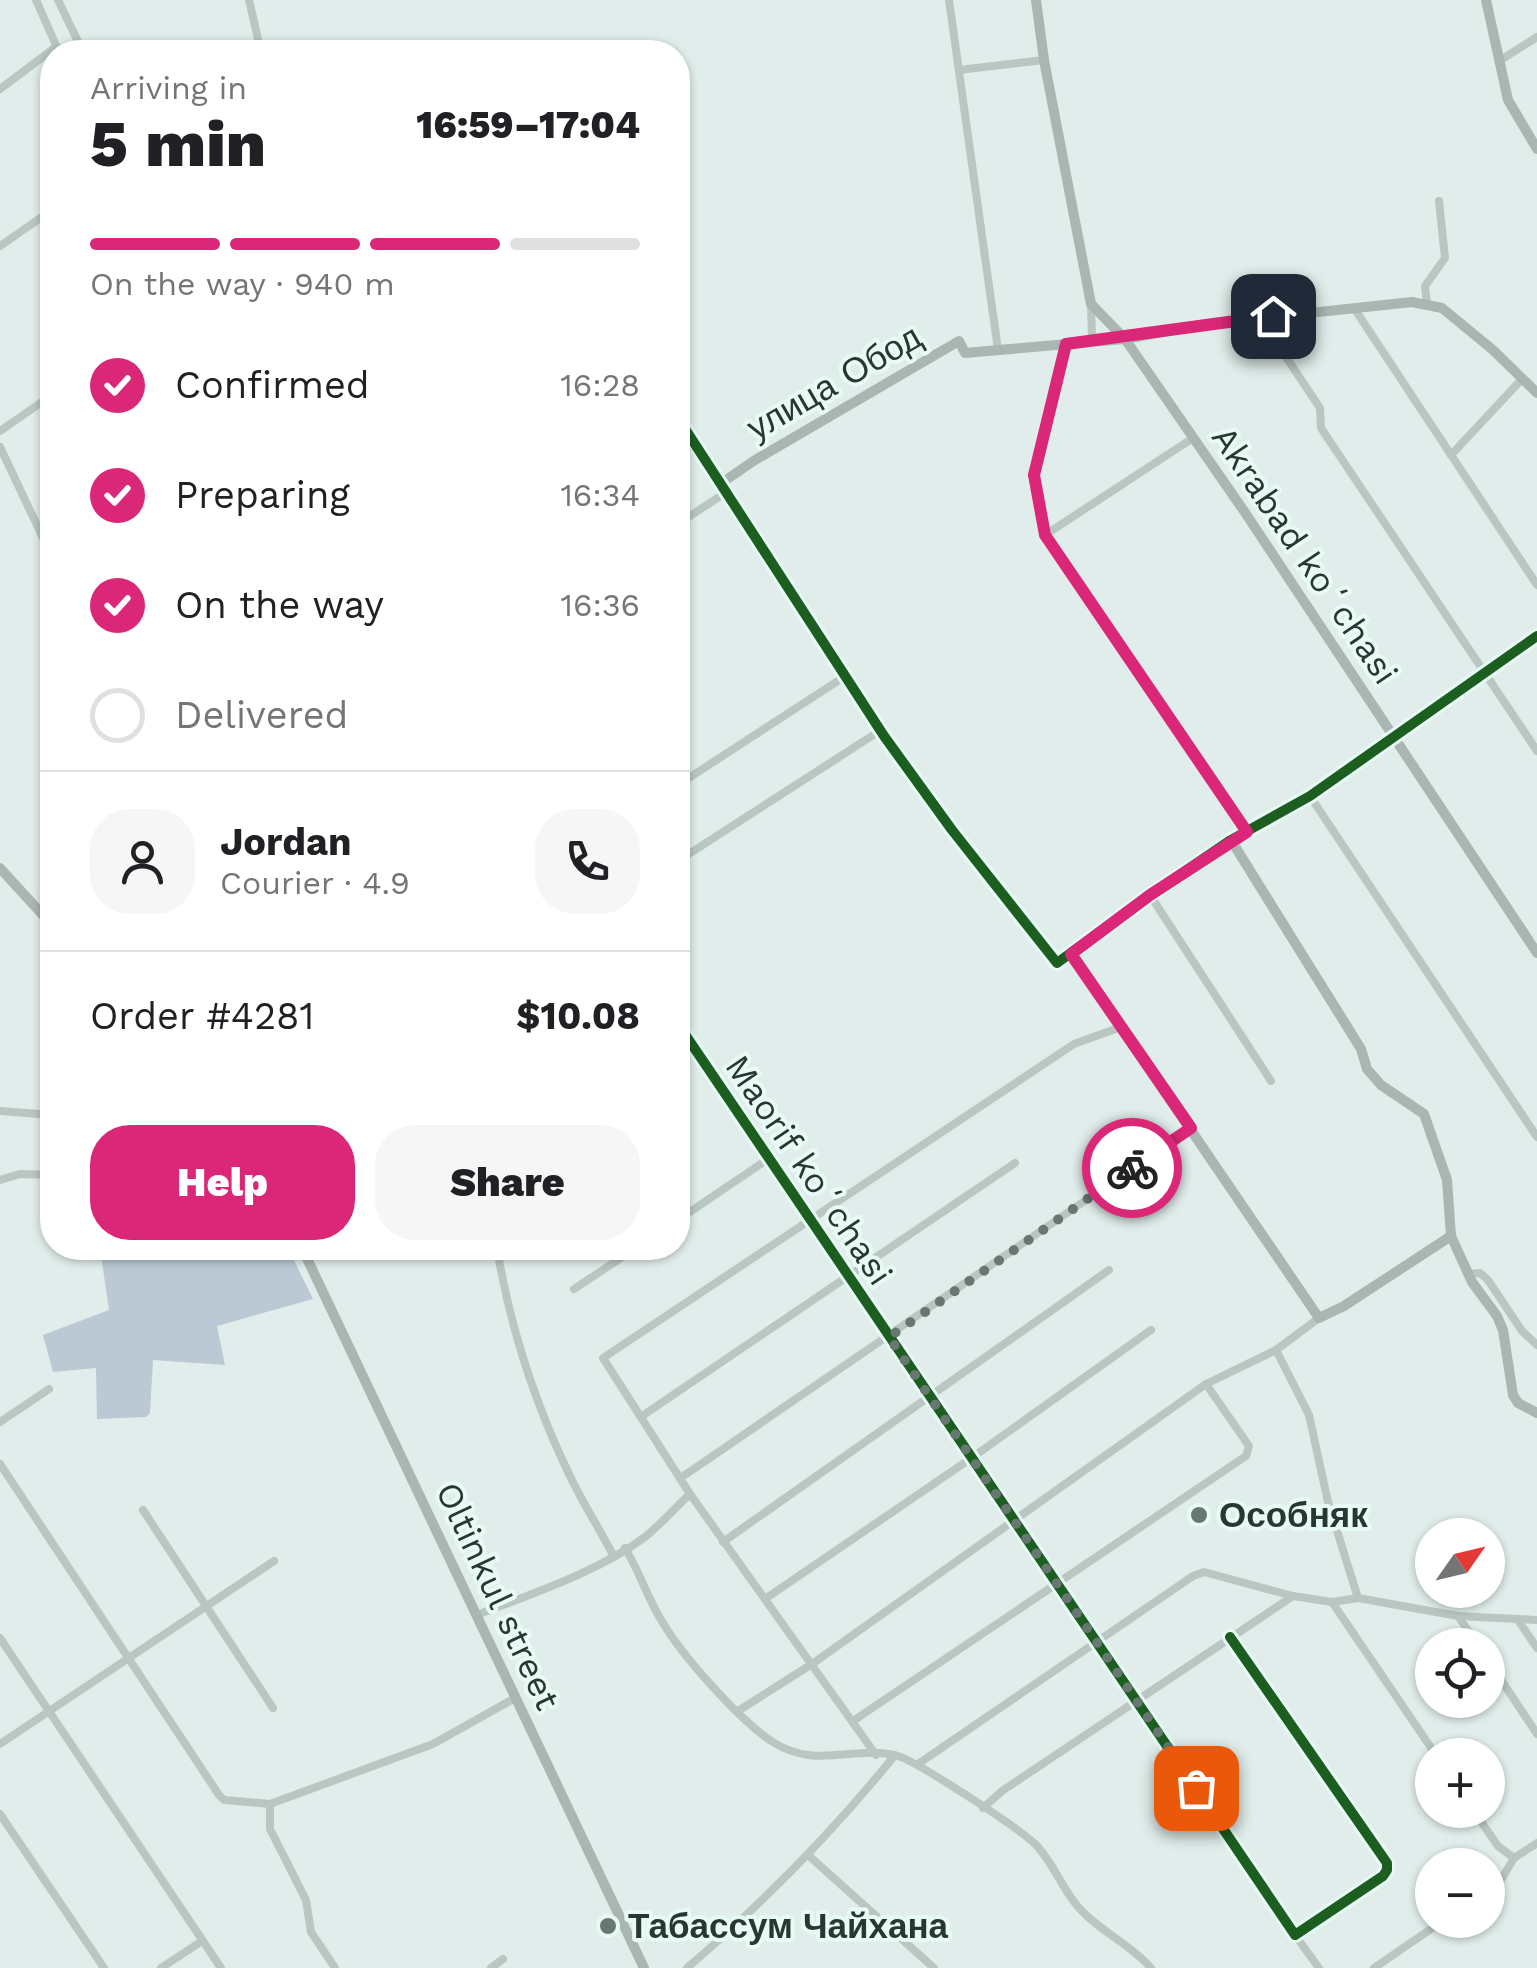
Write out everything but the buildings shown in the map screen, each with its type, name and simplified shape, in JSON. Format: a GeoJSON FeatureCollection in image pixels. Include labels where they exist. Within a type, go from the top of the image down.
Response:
{"type":"FeatureCollection","features":[{"type":"Feature","properties":{"kind":"street"},"geometry":{"type":"LineString","coordinates":[[36,0],[54,40]]}},
{"type":"Feature","properties":{"kind":"street"},"geometry":{"type":"LineString","coordinates":[[58,0],[77,40]]}},
{"type":"Feature","properties":{"kind":"street"},"geometry":{"type":"LineString","coordinates":[[249,0],[259,40]]}},
{"type":"Feature","properties":{"kind":"street"},"geometry":{"type":"LineString","coordinates":[[949,0],[998,350]]}},
{"type":"Feature","properties":{"kind":"street"},"geometry":{"type":"LineString","coordinates":[[1036,0],[1044,60],[1092,304],[1092,342]]}},
{"type":"Feature","properties":{"kind":"street"},"geometry":{"type":"LineString","coordinates":[[1486,0],[1508,100],[1536,144]]}},
{"type":"Feature","properties":{"kind":"street"},"geometry":{"type":"LineString","coordinates":[[1499,61],[1537,37]]}},
{"type":"Feature","properties":{"kind":"street"},"geometry":{"type":"LineString","coordinates":[[959,70],[1044,60]]}},
{"type":"Feature","properties":{"kind":"street"},"geometry":{"type":"LineString","coordinates":[[0,89],[40,62]]}},
{"type":"Feature","properties":{"kind":"street"},"geometry":{"type":"LineString","coordinates":[[1440,201],[1445,258],[1425,286],[1427,305],[1442,308],[1537,393]]}},
{"type":"Feature","properties":{"kind":"street"},"geometry":{"type":"LineString","coordinates":[[0,246],[40,218]]}},
{"type":"Feature","properties":{"kind":"street","name":"улица Обод"},"geometry":{"type":"LineString","coordinates":[[723,489],[755,460],[960,341],[965,353],[1092,342],[1273,316],[1412,302],[1427,305]]}},
{"type":"Feature","properties":{"kind":"street","name":"Akrabad koʻchasi"},"geometry":{"type":"LineString","coordinates":[[1092,304],[1124,338],[1193,438],[1537,954]]}},
{"type":"Feature","properties":{"kind":"street"},"geometry":{"type":"LineString","coordinates":[[1354,308],[1537,585]]}},
{"type":"Feature","properties":{"kind":"street"},"geometry":{"type":"LineString","coordinates":[[1273,316],[1274,339],[1320,408],[1322,428],[1537,751]]}},
{"type":"Feature","properties":{"kind":"street"},"geometry":{"type":"LineString","coordinates":[[1066,344],[1034,475],[1045,535],[1247,832]]}},
{"type":"Feature","properties":{"kind":"street"},"geometry":{"type":"LineString","coordinates":[[1451,455],[1522,380]]}},
{"type":"Feature","properties":{"kind":"street"},"geometry":{"type":"LineString","coordinates":[[0,415],[3,429],[40,403]]}},
{"type":"Feature","properties":{"kind":"street"},"geometry":{"type":"LineString","coordinates":[[690,437],[844,677],[952,830],[1057,964],[1150,895],[1232,840],[1310,796],[1537,636]]}},
{"type":"Feature","properties":{"kind":"street"},"geometry":{"type":"LineString","coordinates":[[1045,535],[1193,438]]}},
{"type":"Feature","properties":{"kind":"street"},"geometry":{"type":"LineString","coordinates":[[0,447],[39,528]]}},
{"type":"Feature","properties":{"kind":"street"},"geometry":{"type":"LineString","coordinates":[[690,515],[723,489]]}},
{"type":"Feature","properties":{"kind":"street"},"geometry":{"type":"LineString","coordinates":[[690,777],[844,677]]}},
{"type":"Feature","properties":{"kind":"street"},"geometry":{"type":"LineString","coordinates":[[690,853],[881,730]]}},
{"type":"Feature","properties":{"kind":"street"},"geometry":{"type":"LineString","coordinates":[[1310,796],[1537,1137]]}},
{"type":"Feature","properties":{"kind":"street"},"geometry":{"type":"LineString","coordinates":[[1232,840],[1361,1049],[1367,1069],[1381,1084],[1424,1114],[1447,1180],[1451,1236],[1468,1274],[1504,1330],[1513,1395],[1537,1413]]}},
{"type":"Feature","properties":{"kind":"street"},"geometry":{"type":"LineString","coordinates":[[0,868],[40,912]]}},
{"type":"Feature","properties":{"kind":"street"},"geometry":{"type":"LineString","coordinates":[[1150,895],[1270,1080]]}},
{"type":"Feature","properties":{"kind":"street"},"geometry":{"type":"LineString","coordinates":[[1071,954],[1319,1318]]}},
{"type":"Feature","properties":{"kind":"street"},"geometry":{"type":"LineString","coordinates":[[809,1218],[1074,1044],[1121,1027]]}},
{"type":"Feature","properties":{"kind":"street","name":"Maorif koʻchasi"},"geometry":{"type":"LineString","coordinates":[[690,1042],[970,1459],[1320,1968]]}},
{"type":"Feature","properties":{"kind":"street"},"geometry":{"type":"LineString","coordinates":[[0,1111],[40,1113]]}},
{"type":"Feature","properties":{"kind":"street"},"geometry":{"type":"LineString","coordinates":[[889,1337],[1191,1128]]}},
{"type":"Feature","properties":{"kind":"street","name":"Maorif koʻchasi"},"geometry":{"type":"LineString","coordinates":[[690,1212],[768,1158]]}},
{"type":"Feature","properties":{"kind":"street"},"geometry":{"type":"LineString","coordinates":[[849,1278],[1015,1163]]}},
{"type":"Feature","properties":{"kind":"street"},"geometry":{"type":"LineString","coordinates":[[0,1180],[20,1174],[40,1175]]}},
{"type":"Feature","properties":{"kind":"street","name":"Maorif koʻchasi"},"geometry":{"type":"LineString","coordinates":[[809,1218],[604,1358],[642,1416],[849,1278]]}},
{"type":"Feature","properties":{"kind":"street"},"geometry":{"type":"LineString","coordinates":[[738,1711],[812,1664],[1206,1384],[1276,1350],[1319,1318],[1451,1236]]}},
{"type":"Feature","properties":{"kind":"street","name":"Oltinkul street"},"geometry":{"type":"LineString","coordinates":[[308,1260],[644,1968]]}},
{"type":"Feature","properties":{"kind":"street"},"geometry":{"type":"LineString","coordinates":[[499,1260],[520,1358],[569,1474],[613,1555]]}},
{"type":"Feature","properties":{"kind":"street"},"geometry":{"type":"LineString","coordinates":[[574,1289],[618,1260]]}},
{"type":"Feature","properties":{"kind":"street"},"geometry":{"type":"LineString","coordinates":[[724,1542],[1109,1270]]}},
{"type":"Feature","properties":{"kind":"street"},"geometry":{"type":"LineString","coordinates":[[1468,1274],[1484,1276],[1522,1331],[1537,1345]]}},
{"type":"Feature","properties":{"kind":"street"},"geometry":{"type":"LineString","coordinates":[[765,1599],[1151,1330]]}},
{"type":"Feature","properties":{"kind":"street","name":"Maorif koʻchasi"},"geometry":{"type":"LineString","coordinates":[[682,1477],[889,1337]]}},
{"type":"Feature","properties":{"kind":"street"},"geometry":{"type":"LineString","coordinates":[[1276,1350],[1309,1415],[1328,1502],[1358,1598]]}},
{"type":"Feature","properties":{"kind":"street"},"geometry":{"type":"LineString","coordinates":[[853,1721],[1250,1452],[1206,1384]]}},
{"type":"Feature","properties":{"kind":"street"},"geometry":{"type":"LineString","coordinates":[[0,1422],[49,1388]]}},
{"type":"Feature","properties":{"kind":"street"},"geometry":{"type":"LineString","coordinates":[[642,1416],[690,1494],[876,1754]]}},
{"type":"Feature","properties":{"kind":"street"},"geometry":{"type":"LineString","coordinates":[[0,1464],[224,1800],[270,1804],[433,1744],[515,1698]]}},
{"type":"Feature","properties":{"kind":"street"},"geometry":{"type":"LineString","coordinates":[[477,1615],[548,1588],[613,1555],[645,1536],[690,1494]]}},
{"type":"Feature","properties":{"kind":"street"},"geometry":{"type":"LineString","coordinates":[[143,1510],[274,1708]]}},
{"type":"Feature","properties":{"kind":"street"},"geometry":{"type":"LineString","coordinates":[[625,1548],[642,1575],[662,1623],[704,1675],[772,1742],[815,1758],[894,1755],[918,1764],[1036,1844],[1070,1899],[1151,1968]]}},
{"type":"Feature","properties":{"kind":"street"},"geometry":{"type":"LineString","coordinates":[[0,1744],[274,1561]]}},
{"type":"Feature","properties":{"kind":"street"},"geometry":{"type":"LineString","coordinates":[[918,1764],[1095,1640],[1204,1572],[1293,1596],[1332,1602],[1358,1598],[1458,1616],[1537,1620]]}},
{"type":"Feature","properties":{"kind":"street"},"geometry":{"type":"LineString","coordinates":[[983,1808],[1002,1790],[1293,1596]]}},
{"type":"Feature","properties":{"kind":"street"},"geometry":{"type":"LineString","coordinates":[[1332,1602],[1424,1738]]}},
{"type":"Feature","properties":{"kind":"street"},"geometry":{"type":"LineString","coordinates":[[1458,1616],[1466,1628]]}},
{"type":"Feature","properties":{"kind":"street"},"geometry":{"type":"LineString","coordinates":[[1518,1620],[1537,1648]]}},
{"type":"Feature","properties":{"kind":"street"},"geometry":{"type":"LineString","coordinates":[[1230,1637],[1388,1870],[1294,1935]]}},
{"type":"Feature","properties":{"kind":"street"},"geometry":{"type":"LineString","coordinates":[[0,1638],[221,1968]]}},
{"type":"Feature","properties":{"kind":"street"},"geometry":{"type":"LineString","coordinates":[[1505,1686],[1537,1734]]}},
{"type":"Feature","properties":{"kind":"street"},"geometry":{"type":"LineString","coordinates":[[687,1968],[808,1855],[894,1755]]}},
{"type":"Feature","properties":{"kind":"street"},"geometry":{"type":"LineString","coordinates":[[270,1804],[270,1829],[306,1900],[311,1932],[335,1968]]}},
{"type":"Feature","properties":{"kind":"street"},"geometry":{"type":"LineString","coordinates":[[0,1814],[104,1968]]}},
{"type":"Feature","properties":{"kind":"street"},"geometry":{"type":"LineString","coordinates":[[1486,1828],[1498,1846],[1514,1858]]}},
{"type":"Feature","properties":{"kind":"street"},"geometry":{"type":"LineString","coordinates":[[1505,1872],[1514,1858],[1537,1843]]}},
{"type":"Feature","properties":{"kind":"street"},"geometry":{"type":"LineString","coordinates":[[808,1855],[934,1968]]}},
{"type":"Feature","properties":{"kind":"street"},"geometry":{"type":"LineString","coordinates":[[1374,1968],[1418,1938]]}},
{"type":"Feature","properties":{"kind":"street"},"geometry":{"type":"LineString","coordinates":[[161,1968],[202,1941]]}},
{"type":"Feature","properties":{"kind":"street"},"geometry":{"type":"LineString","coordinates":[[491,1968],[503,1959]]}},
{"type":"Feature","properties":{"kind":"shaded area"},"geometry":{"type":"Polygon","coordinates":[[[102,1260],[294,1260],[313,1299],[217,1326],[225,1365],[153,1360],[150,1413],[146,1417],[97,1419],[96,1368],[53,1372],[43,1335],[109,1310],[102,1260]]]}},
{"type":"Feature","properties":{"kind":"cycle path"},"geometry":{"type":"LineString","coordinates":[[690,437],[884,736],[1057,963],[1231,840],[1310,796],[1537,636]]}},
{"type":"Feature","properties":{"kind":"cycle path"},"geometry":{"type":"LineString","coordinates":[[690,1042],[1295,1935],[1383,1876],[1387,1863],[1230,1637]]}},
{"type":"Feature","properties":{"kind":"way so far"},"geometry":{"type":"LineString","coordinates":[[1132,1168],[889,1337],[1196,1788]]}},
{"type":"Feature","properties":{"kind":"place","name":"Особняк"},"geometry":{"type":"Point","coordinates":[1199,1515]}},
{"type":"Feature","properties":{"kind":"place","name":"Табассум Чайхана"},"geometry":{"type":"Point","coordinates":[608,1926]}},
{"type":"Feature","properties":{"kind":"route"},"geometry":{"type":"LineString","coordinates":[[1132,1168],[1191,1128],[1071,954],[1150,895],[1247,832],[1045,535],[1034,475],[1066,344],[1273,316]]}}]}
